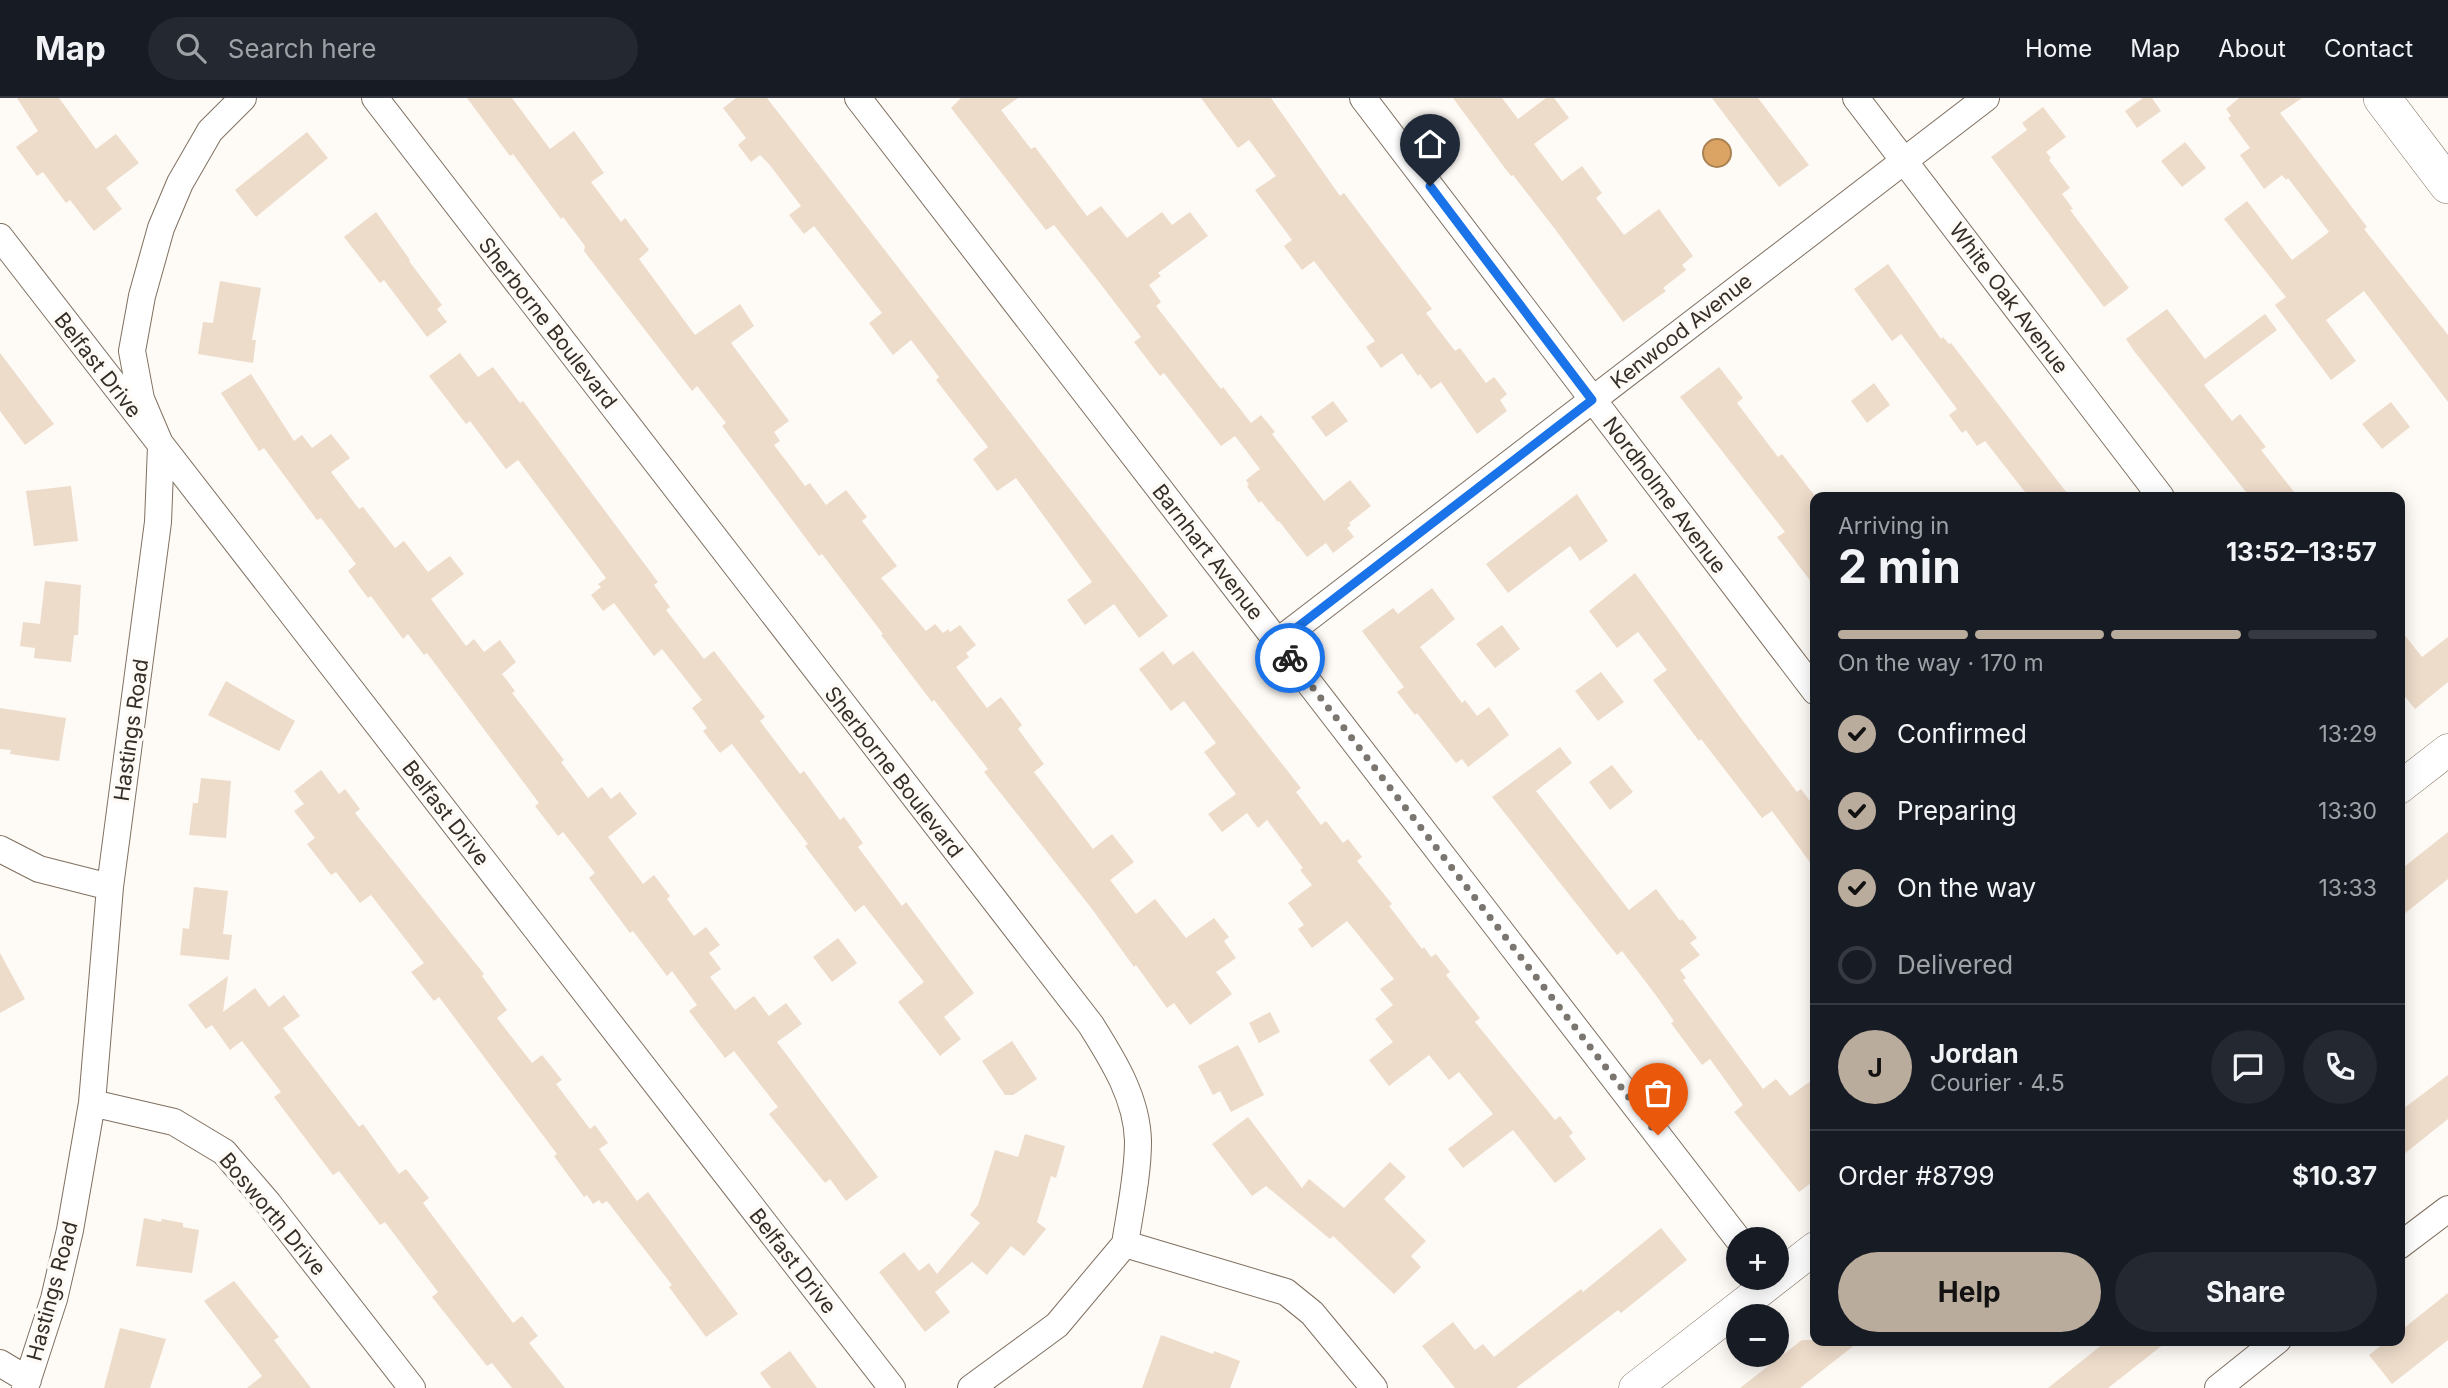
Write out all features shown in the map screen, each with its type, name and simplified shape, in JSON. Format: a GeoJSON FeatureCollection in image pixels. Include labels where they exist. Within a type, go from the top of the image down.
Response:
{"type":"FeatureCollection","features":[{"type":"Feature","properties":{"kind":"main road"},"geometry":{"type":"LineString","coordinates":[[2382,98],[2448,185]]}},
{"type":"Feature","properties":{"kind":"street","name":"Hastings Road"},"geometry":{"type":"LineString","coordinates":[[27,1384],[54,1299],[65,1253],[92,1103],[110,887],[158,522],[161,446],[141,400],[132,351],[142,296],[161,229],[180,183],[211,131],[243,98]]}},
{"type":"Feature","properties":{"kind":"street","name":"Sherborne Boulevard"},"geometry":{"type":"LineString","coordinates":[[375,98],[1091,1025],[1115,1063],[1129,1096],[1138,1139],[1125,1244]]}},
{"type":"Feature","properties":{"kind":"street","name":"Barnhart Avenue"},"geometry":{"type":"LineString","coordinates":[[858,98],[1729,1227]]}},
{"type":"Feature","properties":{"kind":"street","name":"Nordholme Avenue"},"geometry":{"type":"LineString","coordinates":[[1363,98],[1810,684]]}},
{"type":"Feature","properties":{"kind":"street","name":"White Oak Avenue"},"geometry":{"type":"LineString","coordinates":[[1856,98],[2157,492]]}},
{"type":"Feature","properties":{"kind":"street","name":"Kenwood Avenue"},"geometry":{"type":"LineString","coordinates":[[1278,642],[1986,98]]}},
{"type":"Feature","properties":{"kind":"street","name":"Belfast Drive"},"geometry":{"type":"LineString","coordinates":[[0,237],[892,1388]]}},
{"type":"Feature","properties":{"kind":"street"},"geometry":{"type":"LineString","coordinates":[[2405,783],[2448,750]]}},
{"type":"Feature","properties":{"kind":"street"},"geometry":{"type":"LineString","coordinates":[[0,849],[39,869],[110,887]]}},
{"type":"Feature","properties":{"kind":"street","name":"Bosworth Drive"},"geometry":{"type":"LineString","coordinates":[[92,1103],[174,1122],[224,1152],[268,1203],[412,1388]]}},
{"type":"Feature","properties":{"kind":"street"},"geometry":{"type":"LineString","coordinates":[[2405,1241],[2448,1209]]}},
{"type":"Feature","properties":{"kind":"street"},"geometry":{"type":"LineString","coordinates":[[971,1388],[1058,1325],[1125,1244],[1286,1292],[1312,1313],[1374,1388]]}},
{"type":"Feature","properties":{"kind":"street"},"geometry":{"type":"LineString","coordinates":[[1789,1266],[1810,1252]]}},
{"type":"Feature","properties":{"kind":"street"},"geometry":{"type":"LineString","coordinates":[[1636,1388],[1758,1290]]}},
{"type":"Feature","properties":{"kind":"street"},"geometry":{"type":"LineString","coordinates":[[2218,1388],[2270,1346]]}},
{"type":"Feature","properties":{"kind":"street"},"geometry":{"type":"LineString","coordinates":[[0,1363],[27,1384]]}},
{"type":"Feature","properties":{"kind":"shaded area"},"geometry":{"type":"Polygon","coordinates":[[[1717,139],[1727,143],[1731,153],[1727,163],[1717,167],[1707,163],[1703,153],[1707,143],[1717,139]]]}},
{"type":"Feature","properties":{"kind":"building"},"geometry":{"type":"Polygon","coordinates":[[[17,98],[59,98],[96,149],[116,134],[139,163],[106,188],[122,209],[94,231],[70,200],[66,203],[43,172],[37,176],[16,147],[38,131],[17,98]]]}},
{"type":"Feature","properties":{"kind":"building"},"geometry":{"type":"Polygon","coordinates":[[[467,98],[512,98],[550,149],[574,131],[604,173],[591,182],[621,222],[625,218],[649,250],[639,259],[695,335],[740,304],[754,326],[731,343],[789,421],[774,432],[780,441],[774,445],[805,486],[810,483],[826,505],[846,490],[867,517],[862,521],[897,566],[881,578],[926,631],[935,624],[943,633],[960,625],[976,645],[966,653],[969,657],[956,667],[987,708],[1001,697],[1022,725],[1018,729],[1044,764],[1034,772],[1093,849],[1112,834],[1134,862],[1110,880],[1136,914],[1155,899],[1186,938],[1214,918],[1229,937],[1224,941],[1236,958],[1216,972],[1232,994],[1190,1025],[1174,1003],[1167,1008],[984,772],[988,769],[934,700],[932,702],[822,554],[819,556],[722,426],[726,423],[697,386],[692,391],[584,251],[585,246],[563,217],[561,219],[513,154],[510,156],[467,98]]]}},
{"type":"Feature","properties":{"kind":"building"},"geometry":{"type":"Polygon","coordinates":[[[736,98],[767,98],[1168,616],[1139,638],[1114,604],[1085,625],[1067,600],[1092,582],[1016,478],[997,491],[973,459],[988,447],[936,380],[939,377],[911,340],[893,355],[869,323],[882,313],[814,226],[804,234],[789,215],[801,206],[760,155],[751,162],[738,145],[746,138],[723,108],[736,98]]]}},
{"type":"Feature","properties":{"kind":"building"},"geometry":{"type":"Polygon","coordinates":[[[961,98],[1018,98],[1001,110],[1031,149],[1035,147],[1087,216],[1101,206],[1127,238],[1162,212],[1172,225],[1190,212],[1208,236],[1158,273],[1161,276],[1149,285],[1161,302],[1156,306],[1251,423],[1261,415],[1275,432],[1272,434],[1324,501],[1350,480],[1371,506],[1349,523],[1351,525],[1347,528],[1354,537],[1333,553],[1326,543],[1307,557],[1247,486],[1249,485],[1246,480],[1260,469],[1235,436],[1221,446],[1164,373],[1160,376],[1134,342],[1141,337],[1096,278],[1054,225],[1046,230],[951,108],[961,98]]]}},
{"type":"Feature","properties":{"kind":"building"},"geometry":{"type":"Polygon","coordinates":[[[1201,98],[1271,98],[1340,196],[1344,193],[1432,309],[1426,313],[1455,351],[1460,348],[1486,383],[1494,377],[1507,394],[1500,400],[1507,411],[1477,434],[1441,382],[1431,389],[1402,353],[1381,368],[1366,347],[1375,341],[1314,261],[1302,270],[1284,246],[1292,240],[1255,190],[1276,176],[1249,140],[1238,148],[1201,98]]]}},
{"type":"Feature","properties":{"kind":"building"},"geometry":{"type":"Polygon","coordinates":[[[1453,98],[1502,98],[1518,119],[1546,98],[1554,98],[1569,118],[1534,144],[1562,181],[1582,166],[1602,193],[1596,198],[1624,235],[1659,209],[1693,256],[1682,265],[1686,270],[1663,288],[1666,291],[1623,322],[1453,98]]]}},
{"type":"Feature","properties":{"kind":"building"},"geometry":{"type":"Polygon","coordinates":[[[1712,98],[1758,98],[1809,165],[1779,187],[1712,98]]]}},
{"type":"Feature","properties":{"kind":"building"},"geometry":{"type":"Polygon","coordinates":[[[2143,98],[2152,98],[2161,111],[2137,128],[2125,111],[2143,98]]]}},
{"type":"Feature","properties":{"kind":"building"},"geometry":{"type":"Polygon","coordinates":[[[2239,98],[2302,98],[2280,113],[2367,227],[2364,229],[2448,335],[2448,402],[2364,291],[2326,320],[2356,361],[2331,380],[2275,305],[2286,297],[2224,219],[2247,201],[2292,260],[2329,232],[2288,178],[2286,180],[2282,175],[2264,189],[2240,155],[2250,148],[2228,118],[2231,116],[2226,109],[2239,98]]]}},
{"type":"Feature","properties":{"kind":"building"},"geometry":{"type":"Polygon","coordinates":[[[2043,107],[2066,137],[2046,152],[2070,188],[2062,194],[2073,209],[2070,210],[2129,288],[2104,307],[1991,157],[2027,130],[2022,123],[2043,107]]]}},
{"type":"Feature","properties":{"kind":"building"},"geometry":{"type":"Polygon","coordinates":[[[307,132],[328,158],[256,217],[235,190],[307,132]]]}},
{"type":"Feature","properties":{"kind":"building"},"geometry":{"type":"Polygon","coordinates":[[[2185,142],[2206,168],[2182,187],[2161,161],[2185,142]]]}},
{"type":"Feature","properties":{"kind":"building"},"geometry":{"type":"Polygon","coordinates":[[[376,212],[442,305],[437,309],[447,322],[427,337],[384,280],[380,283],[344,237],[376,212]]]}},
{"type":"Feature","properties":{"kind":"building"},"geometry":{"type":"Polygon","coordinates":[[[1888,264],[1941,339],[1943,337],[1951,343],[2066,492],[2025,492],[1985,441],[1977,446],[1966,430],[1962,433],[1949,415],[1957,409],[1901,334],[1892,341],[1854,289],[1888,264]]]}},
{"type":"Feature","properties":{"kind":"building"},"geometry":{"type":"Polygon","coordinates":[[[220,281],[261,288],[252,340],[256,340],[253,363],[198,354],[203,322],[213,323],[220,281]]]}},
{"type":"Feature","properties":{"kind":"building"},"geometry":{"type":"Polygon","coordinates":[[[2167,309],[2205,359],[2265,314],[2277,330],[2204,385],[2232,421],[2240,414],[2266,447],[2261,450],[2294,492],[2246,492],[2126,339],[2167,309]]]}},
{"type":"Feature","properties":{"kind":"building"},"geometry":{"type":"Polygon","coordinates":[[[0,353],[54,424],[25,445],[0,411],[0,353]]]}},
{"type":"Feature","properties":{"kind":"building"},"geometry":{"type":"Polygon","coordinates":[[[460,353],[478,377],[493,367],[520,403],[523,401],[658,582],[654,585],[670,607],[666,610],[704,659],[714,651],[765,717],[760,721],[800,774],[804,771],[840,820],[844,817],[863,843],[858,847],[902,906],[906,902],[974,993],[944,1017],[961,1039],[940,1056],[898,1002],[924,982],[864,905],[855,912],[805,846],[808,844],[732,744],[720,753],[703,731],[707,728],[692,708],[702,700],[662,649],[654,656],[614,603],[603,611],[591,595],[601,587],[598,584],[606,578],[518,460],[506,469],[470,421],[466,424],[429,376],[460,353]]]}},
{"type":"Feature","properties":{"kind":"building"},"geometry":{"type":"Polygon","coordinates":[[[1719,367],[1743,398],[1737,403],[1778,457],[1782,454],[1812,492],[1810,580],[1777,537],[1785,532],[1680,397],[1719,367]]]}},
{"type":"Feature","properties":{"kind":"building"},"geometry":{"type":"Polygon","coordinates":[[[251,374],[294,441],[302,435],[312,448],[331,434],[350,458],[331,472],[359,509],[363,507],[395,548],[404,541],[428,572],[450,556],[464,574],[431,599],[466,646],[474,639],[484,652],[500,640],[516,662],[502,674],[515,691],[512,693],[564,760],[561,762],[588,798],[602,787],[611,799],[620,792],[637,814],[608,837],[643,884],[654,875],[670,896],[667,899],[694,936],[706,927],[720,945],[709,953],[721,969],[710,977],[735,1010],[754,996],[769,1016],[786,1003],[802,1024],[777,1042],[878,1177],[846,1201],[830,1179],[825,1183],[769,1114],[778,1107],[734,1051],[725,1058],[689,1011],[697,1005],[672,971],[667,976],[633,931],[630,933],[589,878],[595,873],[563,832],[558,836],[535,806],[539,803],[427,653],[424,655],[408,634],[403,639],[371,596],[368,598],[348,571],[356,564],[321,518],[317,520],[264,448],[259,451],[221,393],[251,374]]]}},
{"type":"Feature","properties":{"kind":"building"},"geometry":{"type":"Polygon","coordinates":[[[1874,383],[1890,405],[1867,423],[1851,401],[1874,383]]]}},
{"type":"Feature","properties":{"kind":"building"},"geometry":{"type":"Polygon","coordinates":[[[1333,401],[1348,421],[1326,437],[1311,417],[1333,401]]]}},
{"type":"Feature","properties":{"kind":"building"},"geometry":{"type":"Polygon","coordinates":[[[2391,402],[2410,427],[2382,449],[2362,424],[2391,402]]]}},
{"type":"Feature","properties":{"kind":"building"},"geometry":{"type":"Polygon","coordinates":[[[71,486],[78,541],[34,546],[26,491],[71,486]]]}},
{"type":"Feature","properties":{"kind":"building"},"geometry":{"type":"Polygon","coordinates":[[[1577,494],[1608,541],[1580,561],[1570,546],[1508,593],[1486,564],[1577,494]]]}},
{"type":"Feature","properties":{"kind":"building"},"geometry":{"type":"Polygon","coordinates":[[[1635,573],[1797,792],[1801,789],[1810,801],[1810,862],[1772,811],[1762,818],[1653,680],[1667,670],[1638,632],[1617,648],[1589,611],[1635,573]]]}},
{"type":"Feature","properties":{"kind":"building"},"geometry":{"type":"Polygon","coordinates":[[[45,581],[81,585],[78,635],[74,635],[71,662],[34,658],[35,648],[20,646],[23,622],[40,624],[45,581]]]}},
{"type":"Feature","properties":{"kind":"building"},"geometry":{"type":"Polygon","coordinates":[[[1432,588],[1455,619],[1420,647],[1462,703],[1465,700],[1477,716],[1489,707],[1509,735],[1468,767],[1462,759],[1456,763],[1397,692],[1404,687],[1362,631],[1393,608],[1398,614],[1432,588]]]}},
{"type":"Feature","properties":{"kind":"building"},"geometry":{"type":"Polygon","coordinates":[[[1502,625],[1520,649],[1495,668],[1476,644],[1502,625]]]}},
{"type":"Feature","properties":{"kind":"building"},"geometry":{"type":"Polygon","coordinates":[[[2405,636],[2422,657],[2448,637],[2448,682],[2415,709],[2405,696],[2405,636]]]}},
{"type":"Feature","properties":{"kind":"building"},"geometry":{"type":"Polygon","coordinates":[[[1163,651],[1173,665],[1193,651],[1301,788],[1296,792],[1321,825],[1326,821],[1343,843],[1348,839],[1362,857],[1357,861],[1392,904],[1389,906],[1422,949],[1424,947],[1431,957],[1436,954],[1450,972],[1446,975],[1480,1018],[1475,1022],[1555,1120],[1560,1116],[1573,1133],[1569,1136],[1586,1159],[1555,1183],[1513,1130],[1463,1168],[1448,1149],[1493,1114],[1459,1072],[1449,1080],[1429,1055],[1389,1086],[1369,1060],[1393,1042],[1375,1019],[1393,1005],[1380,989],[1394,979],[1347,921],[1312,948],[1298,929],[1304,925],[1288,903],[1312,885],[1300,870],[1303,868],[1267,820],[1258,828],[1247,813],[1222,832],[1208,814],[1236,794],[1204,752],[1216,743],[1184,701],[1171,711],[1139,669],[1163,651]]]}},
{"type":"Feature","properties":{"kind":"building"},"geometry":{"type":"Polygon","coordinates":[[[1601,672],[1624,702],[1598,721],[1575,691],[1601,672]]]}},
{"type":"Feature","properties":{"kind":"building"},"geometry":{"type":"Polygon","coordinates":[[[226,681],[295,721],[279,751],[208,715],[226,681]]]}},
{"type":"Feature","properties":{"kind":"building"},"geometry":{"type":"Polygon","coordinates":[[[0,708],[66,718],[59,761],[10,754],[11,750],[0,749],[0,708]]]}},
{"type":"Feature","properties":{"kind":"building"},"geometry":{"type":"Polygon","coordinates":[[[1560,747],[1572,763],[1536,791],[1629,910],[1656,889],[1680,921],[1682,919],[1697,938],[1690,943],[1700,955],[1680,970],[1686,978],[1683,980],[1763,1089],[1776,1079],[1790,1096],[1810,1082],[1810,1184],[1799,1192],[1734,1112],[1743,1105],[1710,1059],[1702,1065],[1671,1023],[1674,1021],[1622,951],[1617,955],[1492,797],[1560,747]]]}},
{"type":"Feature","properties":{"kind":"building"},"geometry":{"type":"Polygon","coordinates":[[[1612,765],[1633,792],[1610,810],[1589,782],[1612,765]]]}},
{"type":"Feature","properties":{"kind":"building"},"geometry":{"type":"Polygon","coordinates":[[[321,770],[339,794],[345,789],[360,809],[355,813],[484,974],[482,976],[507,1010],[497,1018],[532,1063],[542,1055],[562,1080],[556,1084],[590,1129],[595,1125],[608,1143],[599,1149],[637,1201],[648,1192],[738,1314],[706,1337],[669,1287],[672,1285],[607,1201],[602,1204],[599,1200],[593,1204],[587,1195],[584,1197],[554,1156],[557,1154],[439,997],[434,1001],[411,972],[424,963],[371,895],[360,903],[336,872],[331,875],[307,844],[315,838],[294,811],[304,804],[294,791],[321,770]]]}},
{"type":"Feature","properties":{"kind":"building"},"geometry":{"type":"Polygon","coordinates":[[[201,778],[231,781],[226,838],[189,835],[193,803],[198,803],[201,778]]]}},
{"type":"Feature","properties":{"kind":"building"},"geometry":{"type":"Polygon","coordinates":[[[2448,832],[2448,879],[2405,913],[2405,866],[2448,832]]]}},
{"type":"Feature","properties":{"kind":"building"},"geometry":{"type":"Polygon","coordinates":[[[194,887],[228,891],[223,934],[232,935],[229,960],[180,955],[183,928],[189,929],[194,887]]]}},
{"type":"Feature","properties":{"kind":"building"},"geometry":{"type":"Polygon","coordinates":[[[838,938],[857,963],[832,982],[813,957],[838,938]]]}},
{"type":"Feature","properties":{"kind":"building"},"geometry":{"type":"Polygon","coordinates":[[[0,953],[25,999],[0,1013],[0,953]]]}},
{"type":"Feature","properties":{"kind":"building"},"geometry":{"type":"Polygon","coordinates":[[[228,976],[223,1012],[255,988],[269,1007],[284,995],[300,1016],[283,1028],[359,1127],[363,1124],[399,1174],[406,1169],[429,1198],[423,1203],[513,1323],[522,1316],[538,1336],[529,1343],[565,1388],[512,1388],[492,1363],[487,1366],[432,1297],[438,1292],[385,1222],[380,1225],[339,1171],[333,1175],[274,1097],[281,1092],[242,1041],[230,1050],[212,1025],[206,1029],[188,1005],[228,976]]]}},
{"type":"Feature","properties":{"kind":"building"},"geometry":{"type":"Polygon","coordinates":[[[1270,1012],[1280,1032],[1259,1043],[1249,1023],[1270,1012]]]}},
{"type":"Feature","properties":{"kind":"building"},"geometry":{"type":"Polygon","coordinates":[[[1012,1041],[1037,1079],[1013,1095],[1005,1095],[982,1061],[1012,1041]]]}},
{"type":"Feature","properties":{"kind":"building"},"geometry":{"type":"Polygon","coordinates":[[[1238,1045],[1264,1095],[1231,1112],[1220,1091],[1213,1095],[1198,1066],[1238,1045]]]}},
{"type":"Feature","properties":{"kind":"building"},"geometry":{"type":"Polygon","coordinates":[[[2448,1075],[2448,1119],[2405,1153],[2405,1107],[2448,1075]]]}},
{"type":"Feature","properties":{"kind":"building"},"geometry":{"type":"Polygon","coordinates":[[[1248,1117],[1302,1188],[1309,1179],[1344,1208],[1390,1162],[1406,1177],[1384,1199],[1426,1241],[1411,1256],[1421,1267],[1394,1294],[1333,1236],[1330,1239],[1266,1186],[1252,1196],[1212,1144],[1248,1117]]]}},
{"type":"Feature","properties":{"kind":"building"},"geometry":{"type":"Polygon","coordinates":[[[1025,1134],[1065,1146],[1056,1178],[1051,1176],[1037,1222],[1046,1229],[1024,1256],[1011,1246],[987,1275],[972,1262],[935,1292],[950,1312],[925,1332],[879,1272],[904,1252],[919,1271],[929,1263],[937,1274],[980,1223],[970,1215],[978,1205],[995,1150],[1018,1157],[1025,1134]]]}},
{"type":"Feature","properties":{"kind":"building"},"geometry":{"type":"Polygon","coordinates":[[[144,1218],[183,1223],[183,1227],[199,1230],[192,1273],[136,1266],[144,1218]]]}},
{"type":"Feature","properties":{"kind":"building"},"geometry":{"type":"Polygon","coordinates":[[[1661,1228],[1687,1260],[1621,1313],[1618,1310],[1516,1388],[1455,1388],[1422,1346],[1453,1322],[1475,1350],[1483,1344],[1494,1357],[1581,1289],[1583,1292],[1661,1228]]]}},
{"type":"Feature","properties":{"kind":"building"},"geometry":{"type":"Polygon","coordinates":[[[234,1281],[279,1337],[274,1340],[311,1388],[247,1388],[262,1376],[204,1301],[234,1281]]]}},
{"type":"Feature","properties":{"kind":"building"},"geometry":{"type":"Polygon","coordinates":[[[2448,1293],[2448,1340],[2392,1384],[2369,1355],[2380,1346],[2405,1346],[2405,1327],[2448,1293]]]}},
{"type":"Feature","properties":{"kind":"building"},"geometry":{"type":"Polygon","coordinates":[[[120,1328],[166,1339],[150,1388],[104,1388],[120,1328]]]}},
{"type":"Feature","properties":{"kind":"building"},"geometry":{"type":"Polygon","coordinates":[[[1161,1335],[1240,1361],[1230,1388],[1142,1388],[1161,1335]]]}},
{"type":"Feature","properties":{"kind":"building"},"geometry":{"type":"Polygon","coordinates":[[[1802,1340],[1810,1340],[1810,1346],[1853,1346],[1800,1388],[1740,1388],[1767,1367],[1789,1367],[1789,1350],[1802,1340]]]}},
{"type":"Feature","properties":{"kind":"building"},"geometry":{"type":"Polygon","coordinates":[[[2100,1346],[2161,1346],[2108,1388],[2048,1388],[2100,1346]]]}},
{"type":"Feature","properties":{"kind":"building"},"geometry":{"type":"Polygon","coordinates":[[[790,1351],[817,1388],[771,1388],[760,1373],[790,1351]]]}},
{"type":"Feature","properties":{"kind":"way so far"},"geometry":{"type":"LineString","coordinates":[[1290,658],[1658,1135]]}},
{"type":"Feature","properties":{"kind":"route"},"geometry":{"type":"LineString","coordinates":[[1290,658],[1278,642],[1592,400],[1430,186]]}}]}
